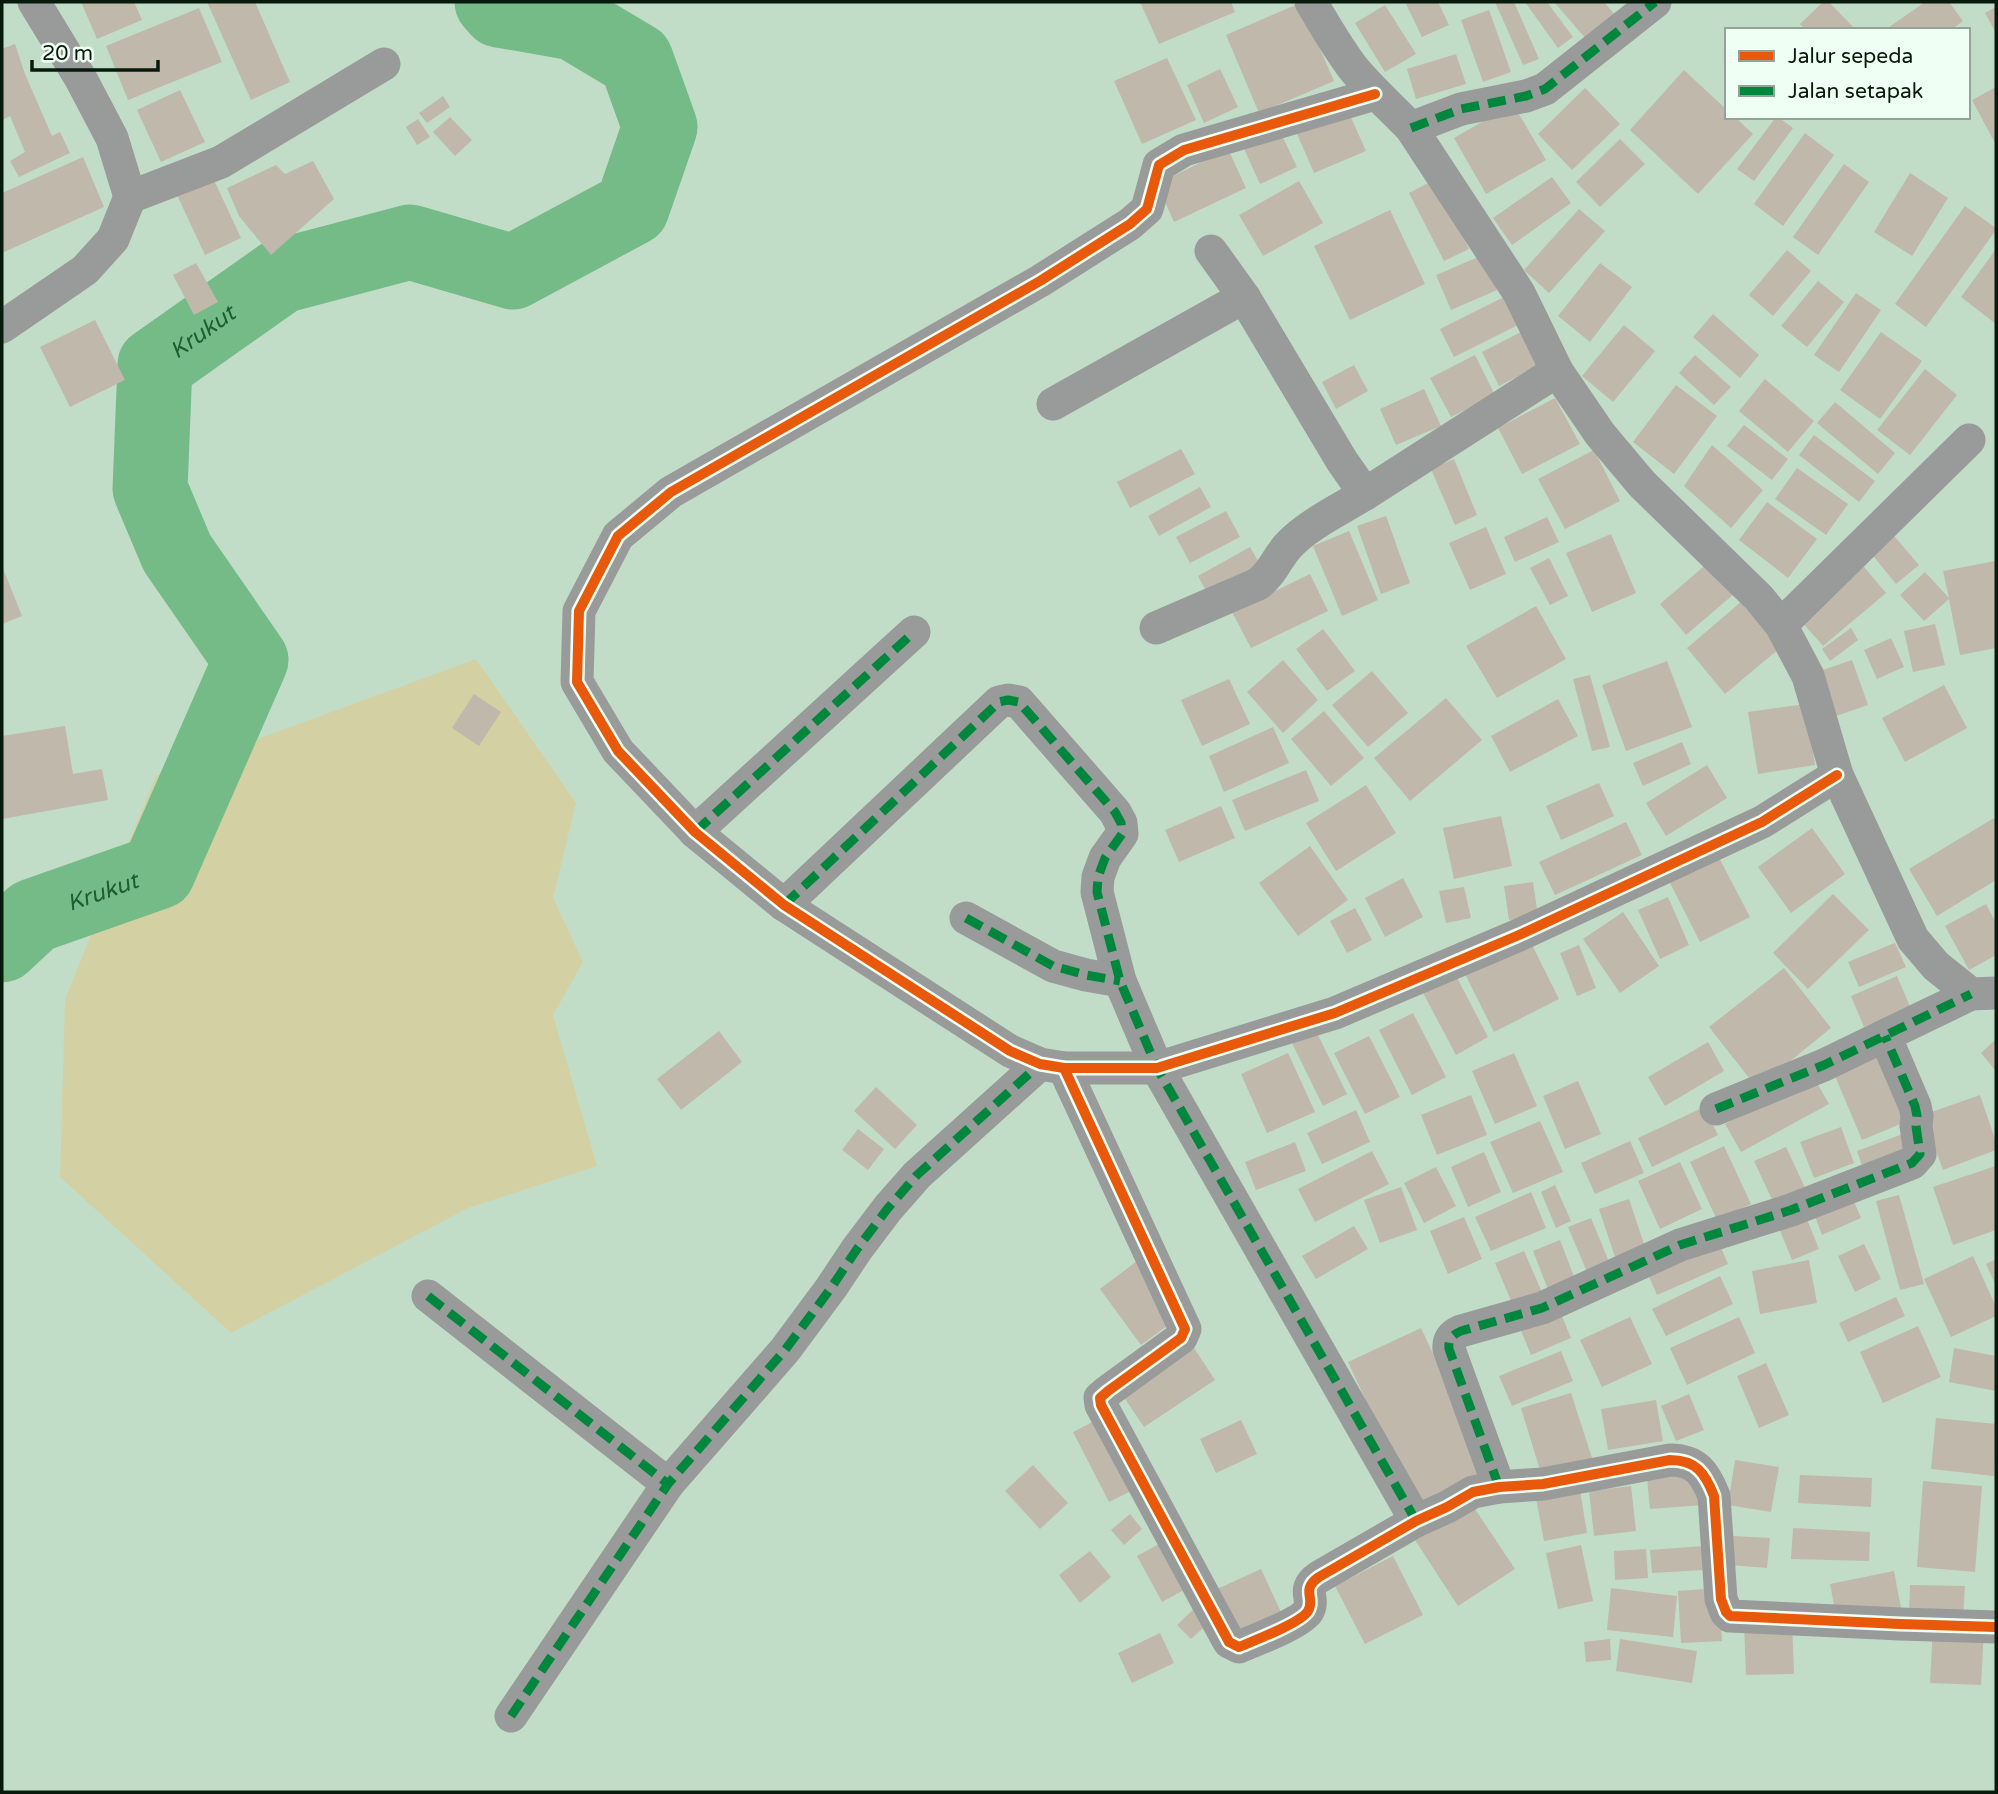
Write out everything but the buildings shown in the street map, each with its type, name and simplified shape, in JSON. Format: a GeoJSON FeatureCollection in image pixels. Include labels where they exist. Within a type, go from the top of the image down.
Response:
{"type":"FeatureCollection","features":[{"type":"Feature","properties":{"kind":"street"},"geometry":{"type":"LineString","coordinates":[[2,327],[85,270],[113,239],[130,197],[112,138],[81,79],[34,2]]}},
{"type":"Feature","properties":{"kind":"street"},"geometry":{"type":"LineString","coordinates":[[1311,2],[1352,66],[1411,128],[1519,293],[1557,371],[1600,434],[1642,484],[1759,598],[1780,625],[1808,676],[1837,775],[1913,939],[1936,966],[1984,993]]}},
{"type":"Feature","properties":{"kind":"street"},"geometry":{"type":"LineString","coordinates":[[1411,128],[1461,109],[1526,96],[1545,89],[1655,2]]}},
{"type":"Feature","properties":{"kind":"street"},"geometry":{"type":"LineString","coordinates":[[130,197],[221,162],[384,64]]}},
{"type":"Feature","properties":{"kind":"street"},"geometry":{"type":"LineString","coordinates":[[1376,94],[1184,150],[1159,165],[1147,209],[1130,224],[1040,281],[671,492],[618,536],[579,611],[577,682],[618,751],[695,832],[784,905],[1010,1051],[1052,1066],[1157,1068],[1335,1013],[1519,935],[1762,822],[1837,775]]}},
{"type":"Feature","properties":{"kind":"street"},"geometry":{"type":"LineString","coordinates":[[1212,251],[1244,297],[1342,461],[1365,494]]}},
{"type":"Feature","properties":{"kind":"street"},"geometry":{"type":"LineString","coordinates":[[1053,404],[1244,297]]}},
{"type":"Feature","properties":{"kind":"street"},"geometry":{"type":"LineString","coordinates":[[1156,628],[1258,584],[1270,573],[1288,545],[1300,534],[1557,371]]}},
{"type":"Feature","properties":{"kind":"street"},"geometry":{"type":"LineString","coordinates":[[1780,625],[1969,440]]}},
{"type":"Feature","properties":{"kind":"street"},"geometry":{"type":"LineString","coordinates":[[695,832],[914,632]]}},
{"type":"Feature","properties":{"kind":"street"},"geometry":{"type":"LineString","coordinates":[[784,905],[999,702],[1019,702],[1121,822],[1122,834],[1105,858],[1098,877],[1097,892],[1120,981],[1157,1068],[1416,1521]]}},
{"type":"Feature","properties":{"kind":"street"},"geometry":{"type":"LineString","coordinates":[[967,918],[1053,966],[1120,981]]}},
{"type":"Feature","properties":{"kind":"street"},"geometry":{"type":"LineString","coordinates":[[1716,1110],[1984,993]]}},
{"type":"Feature","properties":{"kind":"street"},"geometry":{"type":"LineString","coordinates":[[1499,1487],[1449,1349],[1451,1337],[1461,1331],[1542,1308],[1680,1245],[1791,1210],[1912,1163],[1920,1154],[1915,1106],[1885,1036]]}},
{"type":"Feature","properties":{"kind":"street"},"geometry":{"type":"LineString","coordinates":[[511,1716],[668,1484],[785,1350],[857,1249],[917,1175],[1052,1066]]}},
{"type":"Feature","properties":{"kind":"street"},"geometry":{"type":"LineString","coordinates":[[1052,1066],[1185,1329],[1181,1338],[1100,1398],[1101,1405],[1229,1642],[1239,1647],[1296,1622],[1308,1611],[1308,1589],[1313,1581],[1416,1521],[1473,1492],[1543,1484],[1670,1460],[1685,1460],[1700,1470],[1714,1496],[1721,1599],[1730,1616],[1996,1627]]}},
{"type":"Feature","properties":{"kind":"street"},"geometry":{"type":"LineString","coordinates":[[428,1296],[668,1484]]}},
{"type":"Feature","properties":{"kind":"shaded area"},"geometry":{"type":"Polygon","coordinates":[[[476,659],[576,803],[553,898],[583,962],[553,1015],[597,1166],[468,1208],[231,1333],[60,1177],[65,999],[156,776],[476,659]]]}},
{"type":"Feature","properties":{"kind":"waterway","name":"Krukut"},"geometry":{"type":"LineString","coordinates":[[2,945],[33,916],[158,872],[251,660],[177,553],[150,489],[155,365],[281,276],[410,242],[513,272],[632,208],[660,127],[636,60],[574,23],[499,10],[492,2]]}},
{"type":"Feature","properties":{"kind":"marked path"},"geometry":{"type":"LineString","coordinates":[[1411,128],[1461,109],[1526,96],[1545,89],[1655,2]]}},
{"type":"Feature","properties":{"kind":"marked path"},"geometry":{"type":"LineString","coordinates":[[695,832],[914,632]]}},
{"type":"Feature","properties":{"kind":"marked path"},"geometry":{"type":"LineString","coordinates":[[784,905],[999,702],[1019,702],[1115,812],[1121,823],[1122,834],[1105,858],[1098,877],[1097,892],[1120,981],[1157,1068],[1416,1521]]}},
{"type":"Feature","properties":{"kind":"marked path"},"geometry":{"type":"LineString","coordinates":[[966,918],[1053,966],[1120,981]]}},
{"type":"Feature","properties":{"kind":"marked path"},"geometry":{"type":"LineString","coordinates":[[1716,1109],[1824,1065],[1971,994]]}},
{"type":"Feature","properties":{"kind":"marked path"},"geometry":{"type":"LineString","coordinates":[[1499,1487],[1449,1349],[1451,1338],[1461,1331],[1542,1308],[1680,1245],[1791,1210],[1912,1163],[1920,1154],[1915,1106],[1885,1036]]}},
{"type":"Feature","properties":{"kind":"marked path"},"geometry":{"type":"LineString","coordinates":[[511,1716],[668,1484],[785,1350],[888,1208],[917,1175],[1040,1064]]}},
{"type":"Feature","properties":{"kind":"marked path"},"geometry":{"type":"LineString","coordinates":[[428,1296],[668,1484]]}},
{"type":"Feature","properties":{"kind":"cycle path"},"geometry":{"type":"LineString","coordinates":[[1375,94],[1184,150],[1159,165],[1147,209],[1130,224],[1040,281],[671,492],[618,536],[579,611],[577,682],[618,751],[695,832],[784,905],[1010,1051],[1040,1064],[1064,1068],[1157,1068],[1335,1013],[1519,935],[1762,822],[1837,775]]}},
{"type":"Feature","properties":{"kind":"cycle path"},"geometry":{"type":"LineString","coordinates":[[1064,1068],[1185,1329],[1181,1338],[1100,1398],[1101,1405],[1229,1642],[1239,1647],[1296,1621],[1308,1611],[1310,1586],[1319,1577],[1416,1521],[1473,1492],[1543,1484],[1670,1460],[1687,1462],[1698,1469],[1714,1496],[1721,1599],[1730,1616],[1996,1627]]}}]}
